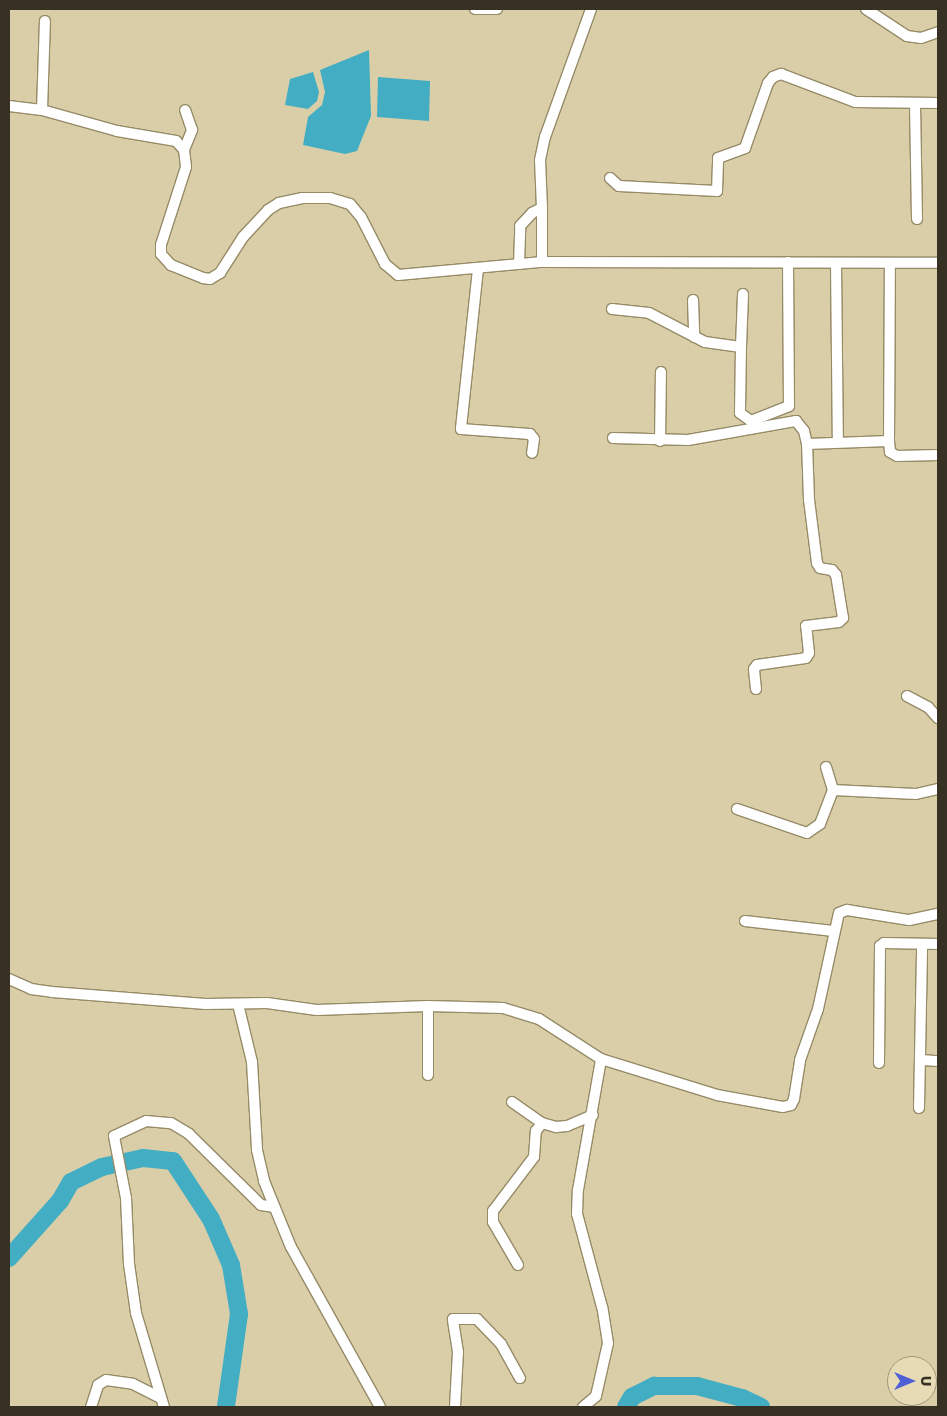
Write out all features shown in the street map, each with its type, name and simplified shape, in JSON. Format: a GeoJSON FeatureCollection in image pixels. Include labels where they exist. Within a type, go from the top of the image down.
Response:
{"type":"FeatureCollection","features":[{"type":"Feature","properties":{"kind":"street"},"geometry":{"type":"LineString","coordinates":[[475,9],[497,9]]}},
{"type":"Feature","properties":{"kind":"street"},"geometry":{"type":"LineString","coordinates":[[542,262],[542,148],[591,9]]}},
{"type":"Feature","properties":{"kind":"street"},"geometry":{"type":"LineString","coordinates":[[866,9],[908,36],[921,38],[938,32]]}},
{"type":"Feature","properties":{"kind":"street"},"geometry":{"type":"LineString","coordinates":[[42,110],[45,21]]}},
{"type":"Feature","properties":{"kind":"street"},"geometry":{"type":"LineString","coordinates":[[610,178],[619,186],[717,191],[718,158],[745,148],[768,83],[773,76],[781,74],[790,75],[844,100],[915,104],[938,103]]}},
{"type":"Feature","properties":{"kind":"street"},"geometry":{"type":"LineString","coordinates":[[915,104],[917,220]]}},
{"type":"Feature","properties":{"kind":"street"},"geometry":{"type":"LineString","coordinates":[[9,106],[42,110],[117,131],[170,138],[184,150]]}},
{"type":"Feature","properties":{"kind":"street"},"geometry":{"type":"LineString","coordinates":[[185,110],[192,130],[184,150],[184,176],[161,245],[164,260],[184,271],[203,278],[216,276],[243,237],[268,210],[279,203],[311,198],[341,199],[356,209],[384,264],[392,273],[405,275],[542,262],[938,263]]}},
{"type":"Feature","properties":{"kind":"street"},"geometry":{"type":"LineString","coordinates":[[519,264],[520,226],[532,213],[542,208]]}},
{"type":"Feature","properties":{"kind":"street"},"geometry":{"type":"LineString","coordinates":[[742,294],[742,418],[751,421],[788,407],[788,262]]}},
{"type":"Feature","properties":{"kind":"street"},"geometry":{"type":"LineString","coordinates":[[836,263],[838,441]]}},
{"type":"Feature","properties":{"kind":"street"},"geometry":{"type":"LineString","coordinates":[[890,263],[890,452],[897,456],[938,455]]}},
{"type":"Feature","properties":{"kind":"street"},"geometry":{"type":"LineString","coordinates":[[478,269],[461,429],[530,434],[533,437],[532,453]]}},
{"type":"Feature","properties":{"kind":"street"},"geometry":{"type":"LineString","coordinates":[[692,300],[694,337]]}},
{"type":"Feature","properties":{"kind":"street"},"geometry":{"type":"LineString","coordinates":[[612,309],[649,314],[716,346],[741,347]]}},
{"type":"Feature","properties":{"kind":"street"},"geometry":{"type":"LineString","coordinates":[[660,441],[661,372]]}},
{"type":"Feature","properties":{"kind":"street"},"geometry":{"type":"LineString","coordinates":[[613,438],[660,441],[720,437],[796,421],[804,430],[807,444],[809,500],[817,563],[820,568],[832,570],[836,575],[843,618],[839,622],[806,626],[809,653],[806,658],[757,665],[754,669],[756,689]]}},
{"type":"Feature","properties":{"kind":"street"},"geometry":{"type":"LineString","coordinates":[[807,444],[889,440]]}},
{"type":"Feature","properties":{"kind":"street"},"geometry":{"type":"LineString","coordinates":[[907,696],[928,707],[938,718]]}},
{"type":"Feature","properties":{"kind":"street"},"geometry":{"type":"LineString","coordinates":[[737,808],[792,830],[813,832],[820,824],[833,790],[826,767]]}},
{"type":"Feature","properties":{"kind":"street"},"geometry":{"type":"LineString","coordinates":[[833,790],[916,794],[938,790]]}},
{"type":"Feature","properties":{"kind":"street"},"geometry":{"type":"LineString","coordinates":[[9,979],[31,989],[52,992],[238,1004],[267,1004],[317,1010],[428,1006],[515,1010],[557,1029],[601,1059],[717,1095],[784,1107],[791,1105],[800,1060],[818,1009],[833,931],[839,913],[848,910],[909,920],[938,914]]}},
{"type":"Feature","properties":{"kind":"street"},"geometry":{"type":"LineString","coordinates":[[745,921],[833,931]]}},
{"type":"Feature","properties":{"kind":"street"},"geometry":{"type":"LineString","coordinates":[[879,1063],[880,946],[884,943],[938,944]]}},
{"type":"Feature","properties":{"kind":"street"},"geometry":{"type":"LineString","coordinates":[[919,1108],[922,1060],[922,945]]}},
{"type":"Feature","properties":{"kind":"street"},"geometry":{"type":"LineString","coordinates":[[238,1004],[252,1062],[258,1158],[274,1206],[291,1247],[380,1407]]}},
{"type":"Feature","properties":{"kind":"street"},"geometry":{"type":"LineString","coordinates":[[428,1006],[428,1075]]}},
{"type":"Feature","properties":{"kind":"street"},"geometry":{"type":"LineString","coordinates":[[583,1407],[596,1396],[608,1343],[602,1307],[577,1214],[578,1190],[593,1115],[601,1059]]}},
{"type":"Feature","properties":{"kind":"street"},"geometry":{"type":"LineString","coordinates":[[922,1060],[938,1061]]}},
{"type":"Feature","properties":{"kind":"street"},"geometry":{"type":"LineString","coordinates":[[512,1102],[542,1124],[567,1126],[593,1115]]}},
{"type":"Feature","properties":{"kind":"street"},"geometry":{"type":"LineString","coordinates":[[162,1403],[136,1313],[123,1178],[114,1144],[114,1136],[132,1125],[159,1120],[171,1123],[189,1134],[260,1205],[274,1206]]}},
{"type":"Feature","properties":{"kind":"street"},"geometry":{"type":"LineString","coordinates":[[518,1265],[493,1222],[493,1210],[534,1157],[536,1131],[542,1124]]}},
{"type":"Feature","properties":{"kind":"street"},"geometry":{"type":"LineString","coordinates":[[455,1407],[458,1352],[452,1318],[477,1318],[501,1344],[520,1378]]}},
{"type":"Feature","properties":{"kind":"street"},"geometry":{"type":"LineString","coordinates":[[91,1407],[98,1385],[106,1380],[133,1384],[162,1403]]}},
{"type":"Feature","properties":{"kind":"water"},"geometry":{"type":"Polygon","coordinates":[[[369,50],[371,116],[357,151],[345,154],[303,145],[308,117],[322,105],[325,92],[320,70],[369,50]]]}},
{"type":"Feature","properties":{"kind":"water"},"geometry":{"type":"Polygon","coordinates":[[[313,72],[319,92],[317,101],[308,109],[285,105],[290,79],[313,72]]]}},
{"type":"Feature","properties":{"kind":"water"},"geometry":{"type":"Polygon","coordinates":[[[378,77],[430,81],[429,121],[377,117],[378,77]]]}},
{"type":"Feature","properties":{"kind":"waterway"},"geometry":{"type":"LineString","coordinates":[[9,1258],[60,1201],[71,1182],[102,1167],[143,1158],[173,1161],[211,1219],[231,1265],[239,1314],[226,1407]]}},
{"type":"Feature","properties":{"kind":"waterway"},"geometry":{"type":"LineString","coordinates":[[626,1407],[632,1397],[654,1386],[697,1386],[742,1398],[761,1407]]}}]}
